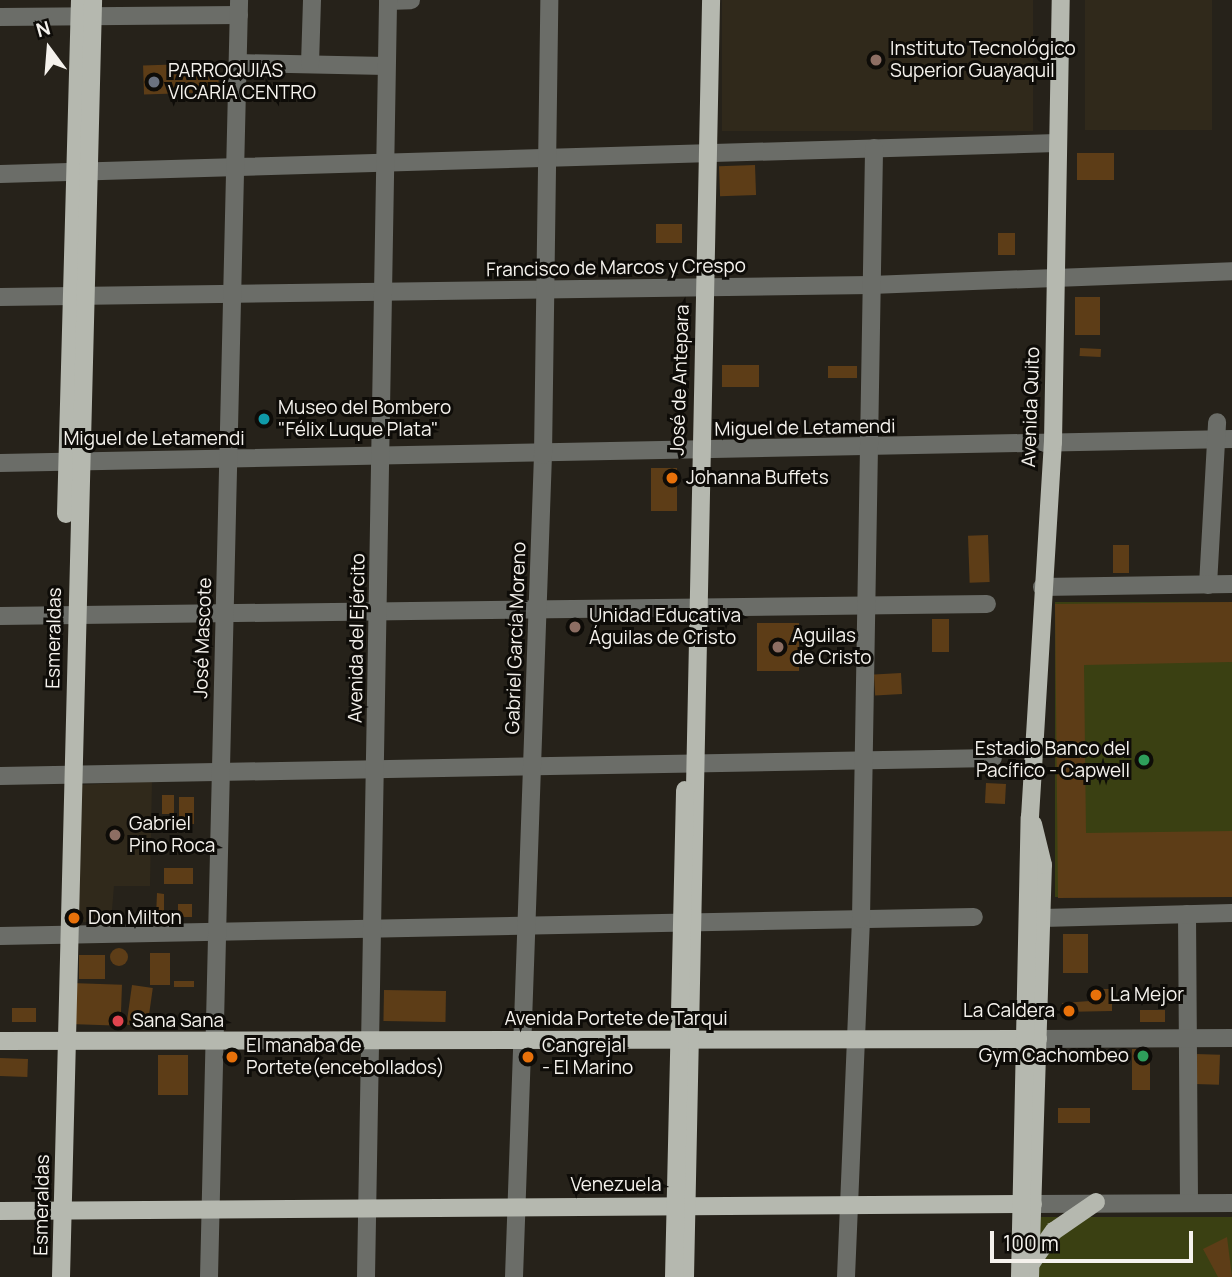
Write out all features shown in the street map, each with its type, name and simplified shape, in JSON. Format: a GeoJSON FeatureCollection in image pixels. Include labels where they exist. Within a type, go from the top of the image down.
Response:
{"type":"FeatureCollection","features":[{"type":"Feature","properties":{"kind":"main road","name":"José de Antepara"},"geometry":{"type":"LineString","coordinates":[[685,1277],[693,923],[691,762],[711,0]]}},
{"type":"Feature","properties":{"kind":"main road","name":"Avenida Quito"},"geometry":{"type":"LineString","coordinates":[[1027,1273],[1030,815],[1053,442],[1061,0]]}},
{"type":"Feature","properties":{"kind":"main road","name":"Esmeraldas"},"geometry":{"type":"LineString","coordinates":[[61,1277],[58,1211],[77,293],[86,8]]}},
{"type":"Feature","properties":{"kind":"main road","name":"José de Antepara"},"geometry":{"type":"LineString","coordinates":[[674,1277],[685,790],[691,762]]}},
{"type":"Feature","properties":{"kind":"main road","name":"Avenida Quito"},"geometry":{"type":"LineString","coordinates":[[1027,1273],[1033,1204],[1044,865],[1030,815]]}},
{"type":"Feature","properties":{"kind":"main road","name":"Avenida Portete de Tarqui"},"geometry":{"type":"LineString","coordinates":[[0,1041],[1038,1039]]}},
{"type":"Feature","properties":{"kind":"main road"},"geometry":{"type":"LineString","coordinates":[[1027,1273],[1060,1226],[1096,1202]]}},
{"type":"Feature","properties":{"kind":"main road","name":"Venezuela"},"geometry":{"type":"LineString","coordinates":[[0,1211],[1033,1204]]}},
{"type":"Feature","properties":{"kind":"main road","name":"Esmeraldas"},"geometry":{"type":"LineString","coordinates":[[51,1277],[58,1211]]}},
{"type":"Feature","properties":{"kind":"street"},"geometry":{"type":"LineString","coordinates":[[310,64],[312,0]]}},
{"type":"Feature","properties":{"kind":"street"},"geometry":{"type":"LineString","coordinates":[[388,0],[411,0]]}},
{"type":"Feature","properties":{"kind":"street","name":"Avenida del Ejército"},"geometry":{"type":"LineString","coordinates":[[366,1277],[387,293],[388,0]]}},
{"type":"Feature","properties":{"kind":"street","name":"Gabriel García Moreno"},"geometry":{"type":"LineString","coordinates":[[514,1277],[543,455],[551,160],[549,0]]}},
{"type":"Feature","properties":{"kind":"street"},"geometry":{"type":"LineString","coordinates":[[0,17],[86,8],[239,7]]}},
{"type":"Feature","properties":{"kind":"street","name":"José Mascote"},"geometry":{"type":"LineString","coordinates":[[209,1277],[233,291],[232,166],[239,7]]}},
{"type":"Feature","properties":{"kind":"street"},"geometry":{"type":"LineString","coordinates":[[238,63],[386,66]]}},
{"type":"Feature","properties":{"kind":"street"},"geometry":{"type":"LineString","coordinates":[[0,174],[232,166],[551,160],[1057,143]]}},
{"type":"Feature","properties":{"kind":"street"},"geometry":{"type":"LineString","coordinates":[[846,1277],[861,919],[862,605],[874,148]]}},
{"type":"Feature","properties":{"kind":"street","name":"Francisco de Marcos y Crespo"},"geometry":{"type":"LineString","coordinates":[[0,297],[77,293],[387,293],[871,285],[1232,271]]}},
{"type":"Feature","properties":{"kind":"street"},"geometry":{"type":"LineString","coordinates":[[1208,584],[1222,433]]}},
{"type":"Feature","properties":{"kind":"street","name":"Miguel de Letamendi"},"geometry":{"type":"LineString","coordinates":[[0,464],[74,460],[383,459],[867,449],[1222,433]]}},
{"type":"Feature","properties":{"kind":"street"},"geometry":{"type":"LineString","coordinates":[[1042,587],[1232,584]]}},
{"type":"Feature","properties":{"kind":"street"},"geometry":{"type":"LineString","coordinates":[[0,616],[70,613],[695,610],[987,604]]}},
{"type":"Feature","properties":{"kind":"street"},"geometry":{"type":"LineString","coordinates":[[0,776],[993,758]]}},
{"type":"Feature","properties":{"kind":"street"},"geometry":{"type":"LineString","coordinates":[[1043,918],[1232,913]]}},
{"type":"Feature","properties":{"kind":"street"},"geometry":{"type":"LineString","coordinates":[[1187,914],[1189,1203]]}},
{"type":"Feature","properties":{"kind":"street"},"geometry":{"type":"LineString","coordinates":[[0,936],[974,917]]}},
{"type":"Feature","properties":{"kind":"street","name":"Avenida Portete de Tarqui"},"geometry":{"type":"LineString","coordinates":[[1038,1039],[1232,1038]]}},
{"type":"Feature","properties":{"kind":"street","name":"Venezuela"},"geometry":{"type":"LineString","coordinates":[[1033,1204],[1232,1203]]}},
{"type":"Feature","properties":{"kind":"shaded area","name":"Instituto Tecnológico Superior Guayaquil"},"geometry":{"type":"Polygon","coordinates":[[[722,0],[1033,0],[1033,131],[722,131],[722,0]]]}},
{"type":"Feature","properties":{"kind":"shaded area"},"geometry":{"type":"Polygon","coordinates":[[[1085,0],[1212,0],[1212,130],[1085,130],[1085,0]]]}},
{"type":"Feature","properties":{"kind":"shaded area","name":"Gabriel Pino Roca"},"geometry":{"type":"Polygon","coordinates":[[[152,781],[150,886],[114,886],[111,922],[77,922],[81,785],[152,781]]]}},
{"type":"Feature","properties":{"kind":"green space","name":"Estadio Banco del Pacífico - Capwell"},"geometry":{"type":"Polygon","coordinates":[[[1055,602],[1232,602],[1232,897],[1055,897],[1055,602]]]}},
{"type":"Feature","properties":{"kind":"green space"},"geometry":{"type":"Polygon","coordinates":[[[1039,1217],[1232,1217],[1232,1277],[1039,1277],[1039,1217]]]}},
{"type":"Feature","properties":{"kind":"building"},"geometry":{"type":"Polygon","coordinates":[[[218,63],[219,92],[144,95],[143,66],[218,63]]]}},
{"type":"Feature","properties":{"kind":"building"},"geometry":{"type":"Polygon","coordinates":[[[1077,153],[1114,153],[1114,180],[1077,180],[1077,153]]]}},
{"type":"Feature","properties":{"kind":"building"},"geometry":{"type":"Polygon","coordinates":[[[755,165],[756,195],[720,196],[719,166],[755,165]]]}},
{"type":"Feature","properties":{"kind":"building"},"geometry":{"type":"Polygon","coordinates":[[[656,224],[682,224],[682,243],[656,243],[656,224]]]}},
{"type":"Feature","properties":{"kind":"building"},"geometry":{"type":"Polygon","coordinates":[[[998,233],[1015,233],[1015,255],[998,255],[998,233]]]}},
{"type":"Feature","properties":{"kind":"building"},"geometry":{"type":"Polygon","coordinates":[[[1075,297],[1100,297],[1100,335],[1075,335],[1075,297]]]}},
{"type":"Feature","properties":{"kind":"building"},"geometry":{"type":"Polygon","coordinates":[[[1080,348],[1101,349],[1101,357],[1080,356],[1080,348]]]}},
{"type":"Feature","properties":{"kind":"building"},"geometry":{"type":"Polygon","coordinates":[[[722,365],[759,365],[759,387],[722,387],[722,365]]]}},
{"type":"Feature","properties":{"kind":"building"},"geometry":{"type":"Polygon","coordinates":[[[828,366],[857,366],[857,378],[828,378],[828,366]]]}},
{"type":"Feature","properties":{"kind":"building"},"geometry":{"type":"Polygon","coordinates":[[[651,468],[677,468],[677,511],[651,511],[651,468]]]}},
{"type":"Feature","properties":{"kind":"building"},"geometry":{"type":"Polygon","coordinates":[[[988,535],[990,582],[970,583],[968,536],[988,535]]]}},
{"type":"Feature","properties":{"kind":"building"},"geometry":{"type":"Polygon","coordinates":[[[1113,545],[1129,545],[1129,573],[1113,573],[1113,545]]]}},
{"type":"Feature","properties":{"kind":"building"},"geometry":{"type":"Polygon","coordinates":[[[1232,602],[1232,662],[1084,665],[1086,833],[1232,831],[1232,897],[1058,898],[1055,604],[1232,602]]]}},
{"type":"Feature","properties":{"kind":"building"},"geometry":{"type":"Polygon","coordinates":[[[932,619],[949,619],[949,652],[932,652],[932,619]]]}},
{"type":"Feature","properties":{"kind":"building","name":"Aguilas de Cristo"},"geometry":{"type":"Polygon","coordinates":[[[757,623],[799,623],[799,671],[757,671],[757,623]]]}},
{"type":"Feature","properties":{"kind":"building"},"geometry":{"type":"Polygon","coordinates":[[[901,673],[902,694],[875,695],[874,674],[901,673]]]}},
{"type":"Feature","properties":{"kind":"building"},"geometry":{"type":"Polygon","coordinates":[[[986,783],[1006,784],[1005,804],[985,803],[986,783]]]}},
{"type":"Feature","properties":{"kind":"building"},"geometry":{"type":"Polygon","coordinates":[[[162,795],[174,795],[174,814],[162,814],[162,795]]]}},
{"type":"Feature","properties":{"kind":"building"},"geometry":{"type":"Polygon","coordinates":[[[179,797],[194,797],[194,824],[179,824],[179,797]]]}},
{"type":"Feature","properties":{"kind":"building"},"geometry":{"type":"Polygon","coordinates":[[[164,868],[193,868],[193,884],[164,884],[164,868]]]}},
{"type":"Feature","properties":{"kind":"building"},"geometry":{"type":"Polygon","coordinates":[[[157,893],[164,894],[164,917],[156,917],[157,893]]]}},
{"type":"Feature","properties":{"kind":"building"},"geometry":{"type":"Polygon","coordinates":[[[178,904],[192,904],[192,917],[178,917],[178,904]]]}},
{"type":"Feature","properties":{"kind":"building"},"geometry":{"type":"Polygon","coordinates":[[[1063,934],[1088,934],[1088,973],[1063,973],[1063,934]]]}},
{"type":"Feature","properties":{"kind":"building"},"geometry":{"type":"Polygon","coordinates":[[[119,948],[125,951],[128,957],[125,963],[119,966],[113,963],[110,957],[113,951],[119,948]]]}},
{"type":"Feature","properties":{"kind":"building"},"geometry":{"type":"Polygon","coordinates":[[[150,953],[170,953],[170,985],[150,985],[150,953]]]}},
{"type":"Feature","properties":{"kind":"building"},"geometry":{"type":"Polygon","coordinates":[[[79,955],[105,955],[105,979],[79,979],[79,955]]]}},
{"type":"Feature","properties":{"kind":"building"},"geometry":{"type":"Polygon","coordinates":[[[174,981],[194,981],[194,987],[174,987],[174,981]]]}},
{"type":"Feature","properties":{"kind":"building"},"geometry":{"type":"Polygon","coordinates":[[[71,983],[122,985],[121,1026],[70,1024],[71,983]]]}},
{"type":"Feature","properties":{"kind":"building"},"geometry":{"type":"Polygon","coordinates":[[[132,985],[153,988],[147,1028],[126,1025],[132,985]]]}},
{"type":"Feature","properties":{"kind":"building"},"geometry":{"type":"Polygon","coordinates":[[[1090,989],[1112,989],[1112,1011],[1062,1012],[1062,1003],[1090,1001],[1090,989]]]}},
{"type":"Feature","properties":{"kind":"building"},"geometry":{"type":"Polygon","coordinates":[[[384,990],[446,991],[445,1022],[383,1021],[384,990]]]}},
{"type":"Feature","properties":{"kind":"building"},"geometry":{"type":"Polygon","coordinates":[[[12,1008],[36,1008],[36,1022],[12,1022],[12,1008]]]}},
{"type":"Feature","properties":{"kind":"building"},"geometry":{"type":"Polygon","coordinates":[[[1140,1010],[1165,1010],[1165,1022],[1140,1022],[1140,1010]]]}},
{"type":"Feature","properties":{"kind":"building"},"geometry":{"type":"Polygon","coordinates":[[[1132,1049],[1150,1049],[1150,1090],[1132,1090],[1132,1049]]]}},
{"type":"Feature","properties":{"kind":"building"},"geometry":{"type":"Polygon","coordinates":[[[1196,1054],[1220,1055],[1219,1085],[1195,1084],[1196,1054]]]}},
{"type":"Feature","properties":{"kind":"building"},"geometry":{"type":"Polygon","coordinates":[[[158,1055],[188,1055],[188,1095],[158,1095],[158,1055]]]}},
{"type":"Feature","properties":{"kind":"building"},"geometry":{"type":"Polygon","coordinates":[[[0,1058],[28,1059],[27,1077],[0,1076],[0,1058]]]}},
{"type":"Feature","properties":{"kind":"building"},"geometry":{"type":"Polygon","coordinates":[[[1058,1108],[1090,1108],[1090,1123],[1058,1123],[1058,1108]]]}},
{"type":"Feature","properties":{"kind":"building"},"geometry":{"type":"Polygon","coordinates":[[[1227,1237],[1232,1277],[1218,1277],[1203,1249],[1227,1237]]]}},
{"type":"Feature","properties":{"kind":"place","name":"Instituto Tecnológico Superior Guayaquil"},"geometry":{"type":"Point","coordinates":[876,60]}},
{"type":"Feature","properties":{"kind":"place","name":"PARROQUIAS VICARÍA CENTRO"},"geometry":{"type":"Point","coordinates":[154,82]}},
{"type":"Feature","properties":{"kind":"place","name":"Museo del Bombero \"Félix Luque Plata\""},"geometry":{"type":"Point","coordinates":[264,419]}},
{"type":"Feature","properties":{"kind":"place","name":"Johanna Buffets"},"geometry":{"type":"Point","coordinates":[672,478]}},
{"type":"Feature","properties":{"kind":"place","name":"Unidad Educativa Águilas de Cristo"},"geometry":{"type":"Point","coordinates":[575,627]}},
{"type":"Feature","properties":{"kind":"place","name":"Aguilas de Cristo"},"geometry":{"type":"Point","coordinates":[778,647]}},
{"type":"Feature","properties":{"kind":"place","name":"Estadio Banco del Pacífico - Capwell"},"geometry":{"type":"Point","coordinates":[1144,760]}},
{"type":"Feature","properties":{"kind":"place","name":"Gabriel Pino Roca"},"geometry":{"type":"Point","coordinates":[115,835]}},
{"type":"Feature","properties":{"kind":"place","name":"Don Milton"},"geometry":{"type":"Point","coordinates":[74,918]}},
{"type":"Feature","properties":{"kind":"place","name":"La Mejor"},"geometry":{"type":"Point","coordinates":[1096,995]}},
{"type":"Feature","properties":{"kind":"place","name":"La Caldera"},"geometry":{"type":"Point","coordinates":[1069,1011]}},
{"type":"Feature","properties":{"kind":"place","name":"Sana Sana"},"geometry":{"type":"Point","coordinates":[118,1021]}},
{"type":"Feature","properties":{"kind":"place","name":"Gym Cachombeo"},"geometry":{"type":"Point","coordinates":[1143,1056]}},
{"type":"Feature","properties":{"kind":"place","name":"El manaba de Portete(encebollados)"},"geometry":{"type":"Point","coordinates":[232,1057]}},
{"type":"Feature","properties":{"kind":"place","name":"Cangrejal - El Marino"},"geometry":{"type":"Point","coordinates":[528,1057]}}]}
